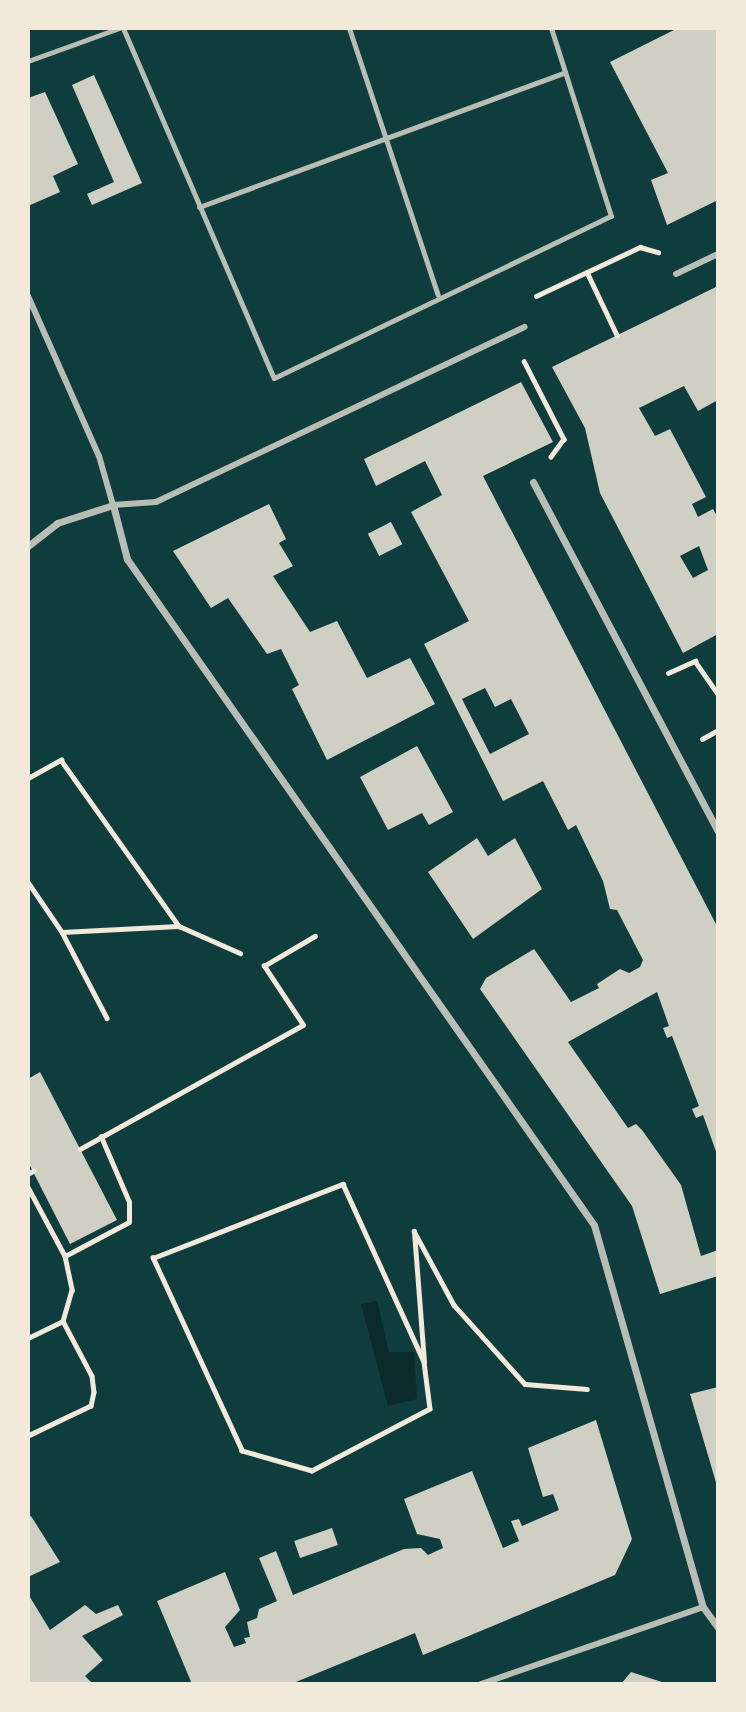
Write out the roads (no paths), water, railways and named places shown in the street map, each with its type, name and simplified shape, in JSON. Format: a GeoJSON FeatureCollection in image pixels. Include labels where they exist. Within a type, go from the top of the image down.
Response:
{"type":"FeatureCollection","features":[{"type":"Feature","properties":{"kind":"street"},"geometry":{"type":"LineString","coordinates":[[676,274],[718,254]]}},
{"type":"Feature","properties":{"kind":"street"},"geometry":{"type":"LineString","coordinates":[[28,296],[99,456],[127,559],[594,1225],[703,1606],[718,1628]]}},
{"type":"Feature","properties":{"kind":"street"},"geometry":{"type":"LineString","coordinates":[[28,546],[57,523],[113,505],[156,502],[525,327]]}},
{"type":"Feature","properties":{"kind":"street"},"geometry":{"type":"LineString","coordinates":[[533,482],[718,831]]}},
{"type":"Feature","properties":{"kind":"street"},"geometry":{"type":"LineString","coordinates":[[481,1684],[703,1606]]}},
{"type":"Feature","properties":{"kind":"lane"},"geometry":{"type":"LineString","coordinates":[[28,61],[121,28],[274,379],[438,295],[611,216],[551,28]]}},
{"type":"Feature","properties":{"kind":"lane"},"geometry":{"type":"LineString","coordinates":[[349,28],[438,295]]}},
{"type":"Feature","properties":{"kind":"lane"},"geometry":{"type":"LineString","coordinates":[[199,207],[565,72]]}},
{"type":"Feature","properties":{"kind":"water"},"geometry":{"type":"Polygon","coordinates":[[[377,1301],[389,1352],[414,1352],[417,1399],[388,1406],[361,1304],[377,1301]]]}}]}
